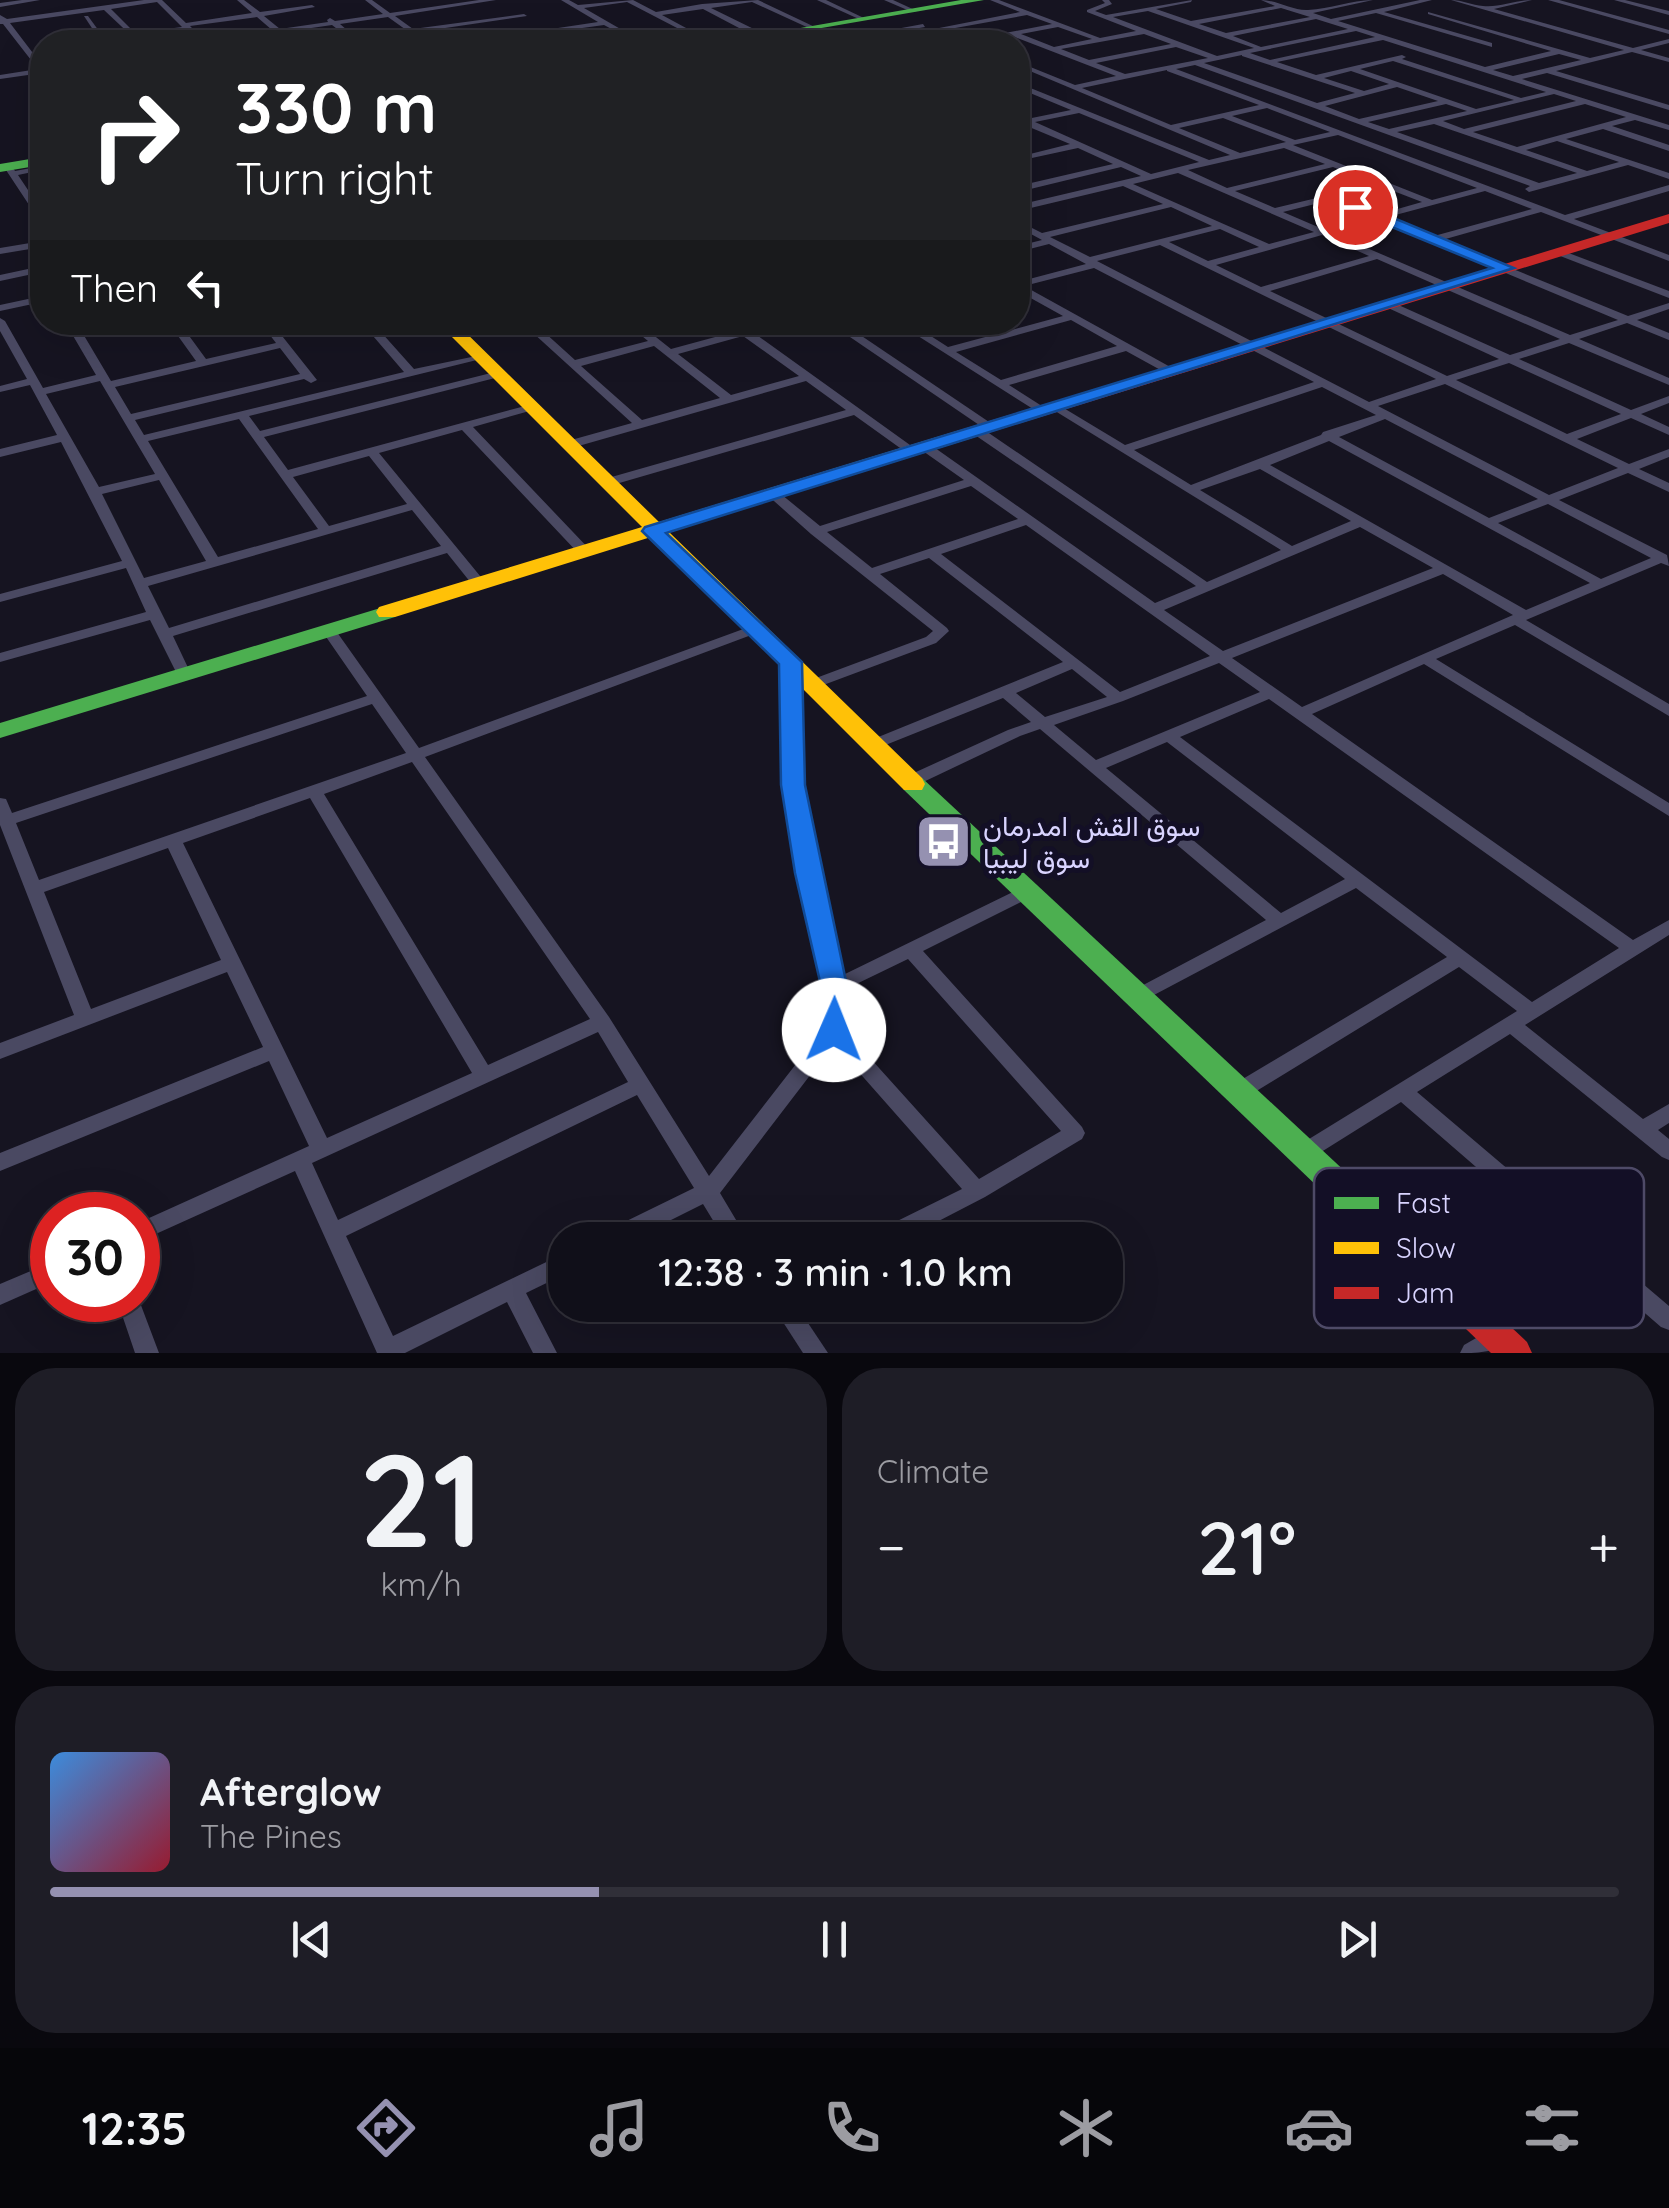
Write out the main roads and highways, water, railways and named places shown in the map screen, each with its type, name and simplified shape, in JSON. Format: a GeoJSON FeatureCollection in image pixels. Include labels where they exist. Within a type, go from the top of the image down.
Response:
{"type":"FeatureCollection","features":[{"type":"Feature","properties":{"kind":"main road"},"geometry":{"type":"LineString","coordinates":[[835,30],[863,20],[964,1]]}},
{"type":"Feature","properties":{"kind":"main road"},"geometry":{"type":"LineString","coordinates":[[0,731],[1666,221]]}},
{"type":"Feature","properties":{"kind":"main road"},"geometry":{"type":"LineString","coordinates":[[457,335],[872,745],[1318,1168]]}},
{"type":"Feature","properties":{"kind":"place","name":"سوق القش امدرمان سوق ليبيا"},"geometry":{"type":"Point","coordinates":[944,841]}}]}
